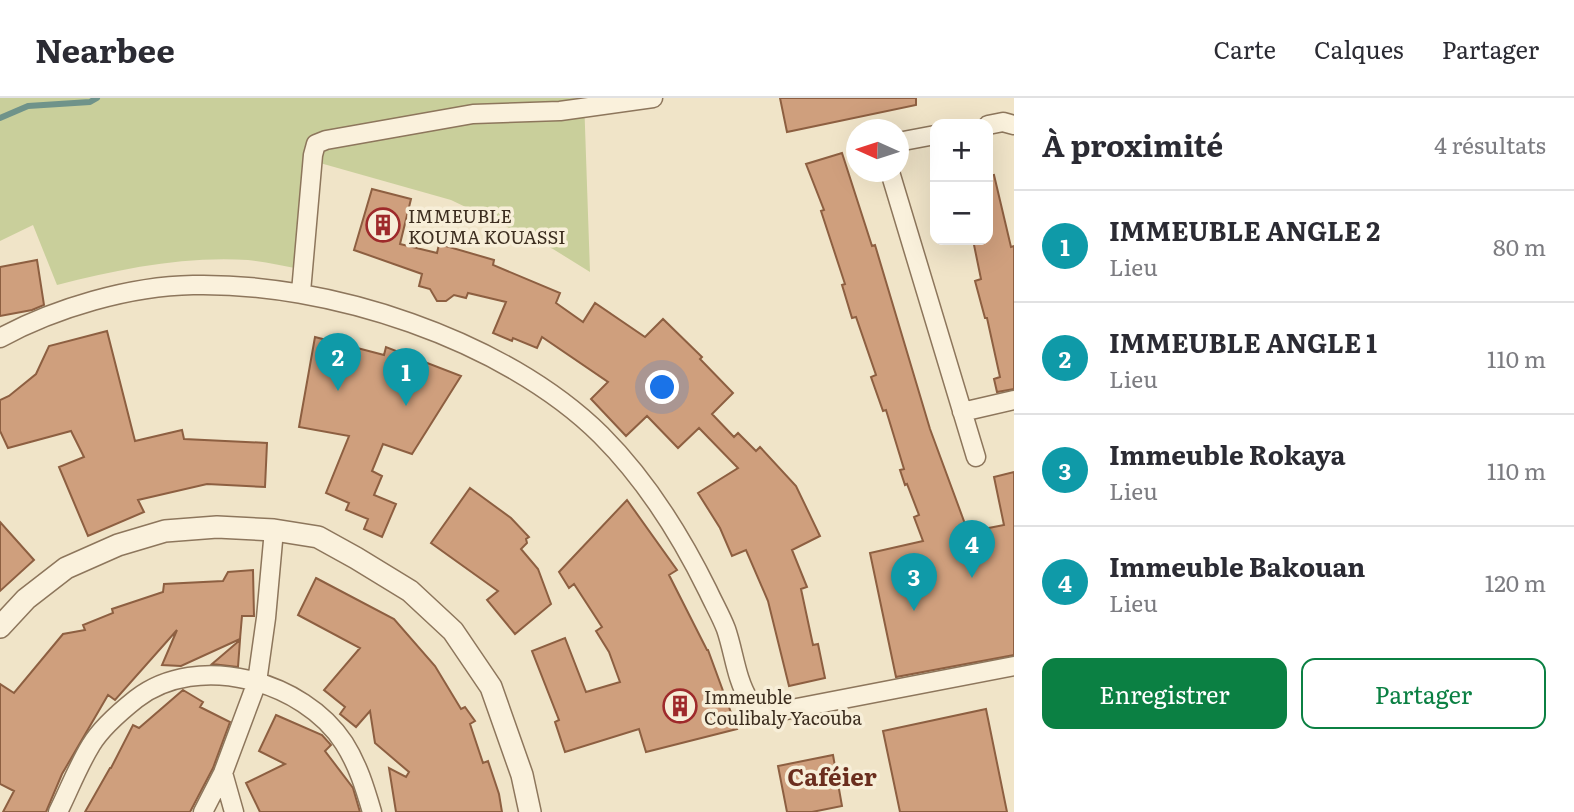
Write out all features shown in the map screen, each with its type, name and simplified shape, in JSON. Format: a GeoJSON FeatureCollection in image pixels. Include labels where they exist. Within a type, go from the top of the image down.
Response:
{"type":"FeatureCollection","features":[{"type":"Feature","properties":{"kind":"street"},"geometry":{"type":"LineString","coordinates":[[301,292],[316,144],[473,114],[560,111],[653,98]]}},
{"type":"Feature","properties":{"kind":"street"},"geometry":{"type":"LineString","coordinates":[[993,124],[1003,122],[1014,125]]}},
{"type":"Feature","properties":{"kind":"street"},"geometry":{"type":"LineString","coordinates":[[909,140],[930,136]]}},
{"type":"Feature","properties":{"kind":"street"},"geometry":{"type":"LineString","coordinates":[[893,182],[976,457]]}},
{"type":"Feature","properties":{"kind":"street"},"geometry":{"type":"LineString","coordinates":[[0,338],[58,312],[128,293],[191,285],[301,292],[378,312],[439,334],[500,363],[550,394],[600,434],[644,483],[688,552],[725,628],[743,689],[750,702],[760,711],[776,712],[1014,666]]}},
{"type":"Feature","properties":{"kind":"street"},"geometry":{"type":"LineString","coordinates":[[962,411],[1014,400]]}},
{"type":"Feature","properties":{"kind":"street"},"geometry":{"type":"LineString","coordinates":[[0,627],[26,598],[66,568],[118,545],[165,531],[217,527],[274,530],[318,537],[410,591],[453,631],[491,687],[522,775],[530,812]]}},
{"type":"Feature","properties":{"kind":"street"},"geometry":{"type":"LineString","coordinates":[[203,812],[222,773],[257,682],[274,530]]}},
{"type":"Feature","properties":{"kind":"street"},"geometry":{"type":"LineString","coordinates":[[58,812],[92,743],[137,698],[166,683],[197,676],[257,682],[306,704],[344,741],[361,774],[372,812]]}},
{"type":"Feature","properties":{"kind":"street"},"geometry":{"type":"LineString","coordinates":[[222,773],[234,812]]}},
{"type":"Feature","properties":{"kind":"green space"},"geometry":{"type":"Polygon","coordinates":[[[0,98],[584,98],[590,272],[553,249],[451,200],[320,163],[301,269],[248,260],[200,260],[128,269],[57,285],[33,225],[0,241],[0,98]]]}},
{"type":"Feature","properties":{"kind":"building"},"geometry":{"type":"Polygon","coordinates":[[[780,98],[916,98],[916,105],[787,132],[780,98]]]}},
{"type":"Feature","properties":{"kind":"building"},"geometry":{"type":"Polygon","coordinates":[[[842,153],[846,165],[846,182],[851,182],[872,246],[875,245],[930,429],[968,532],[1004,525],[994,477],[1014,472],[1014,655],[896,677],[870,553],[923,541],[914,517],[919,515],[900,470],[904,469],[886,410],[883,411],[871,377],[876,375],[856,317],[852,318],[842,285],[845,284],[821,211],[824,210],[806,164],[842,153]]]}},
{"type":"Feature","properties":{"kind":"building"},"geometry":{"type":"Polygon","coordinates":[[[993,175],[1011,247],[1014,246],[1014,389],[997,392],[994,379],[1000,377],[987,318],[975,281],[981,279],[974,245],[993,245],[993,175]]]}},
{"type":"Feature","properties":{"kind":"building"},"geometry":{"type":"Polygon","coordinates":[[[372,189],[411,199],[400,244],[437,253],[439,244],[494,260],[493,265],[560,293],[556,303],[583,322],[595,303],[645,337],[663,319],[702,357],[700,359],[733,393],[712,414],[734,437],[738,433],[756,451],[760,447],[796,486],[820,536],[792,550],[807,587],[801,589],[813,645],[818,644],[825,678],[789,686],[768,601],[746,550],[732,556],[720,528],[698,493],[738,468],[699,428],[678,448],[647,416],[626,436],[591,399],[608,382],[542,337],[537,348],[493,333],[506,302],[468,293],[466,298],[454,295],[446,301],[437,301],[430,289],[419,286],[422,274],[354,250],[372,189]]]}},
{"type":"Feature","properties":{"kind":"building"},"geometry":{"type":"Polygon","coordinates":[[[37,260],[44,305],[0,316],[0,267],[37,260]]]}},
{"type":"Feature","properties":{"kind":"building"},"geometry":{"type":"Polygon","coordinates":[[[107,331],[135,441],[182,430],[184,439],[267,443],[265,487],[207,484],[138,500],[144,512],[88,536],[59,467],[84,457],[71,431],[8,448],[0,431],[0,400],[36,374],[49,346],[107,331]]]}},
{"type":"Feature","properties":{"kind":"building"},"geometry":{"type":"Polygon","coordinates":[[[315,337],[384,355],[386,347],[461,376],[412,454],[383,444],[372,471],[382,476],[374,495],[396,504],[382,537],[364,529],[368,519],[346,510],[349,503],[326,493],[349,436],[299,427],[315,337]]]}},
{"type":"Feature","properties":{"kind":"building"},"geometry":{"type":"Polygon","coordinates":[[[470,488],[511,518],[529,537],[521,549],[538,569],[551,604],[515,634],[487,600],[498,591],[431,543],[470,488]]]}},
{"type":"Feature","properties":{"kind":"building"},"geometry":{"type":"Polygon","coordinates":[[[627,500],[677,570],[669,575],[708,650],[737,729],[646,752],[639,729],[565,752],[555,722],[559,720],[532,651],[565,638],[586,692],[620,682],[609,652],[596,631],[602,627],[574,584],[569,588],[559,572],[627,500]]]}},
{"type":"Feature","properties":{"kind":"building"},"geometry":{"type":"Polygon","coordinates":[[[0,522],[34,560],[0,591],[0,522]]]}},
{"type":"Feature","properties":{"kind":"building"},"geometry":{"type":"Polygon","coordinates":[[[253,570],[254,616],[242,616],[240,639],[181,666],[162,665],[177,630],[115,700],[108,695],[62,774],[46,812],[3,812],[14,791],[0,784],[0,684],[14,693],[63,634],[85,630],[83,625],[113,613],[112,609],[163,592],[164,584],[223,581],[228,572],[253,570]]]}},
{"type":"Feature","properties":{"kind":"building"},"geometry":{"type":"Polygon","coordinates":[[[316,578],[394,619],[435,666],[461,709],[465,707],[475,721],[470,724],[483,763],[488,761],[502,812],[396,812],[389,768],[406,777],[409,772],[375,743],[370,711],[356,727],[340,714],[345,707],[324,690],[360,648],[298,615],[316,578]]]}},
{"type":"Feature","properties":{"kind":"building"},"geometry":{"type":"Polygon","coordinates":[[[240,640],[238,667],[212,664],[240,640]]]}},
{"type":"Feature","properties":{"kind":"building"},"geometry":{"type":"Polygon","coordinates":[[[183,690],[203,702],[200,707],[230,722],[213,768],[190,812],[85,812],[133,725],[139,728],[183,690]]]}},
{"type":"Feature","properties":{"kind":"building"},"geometry":{"type":"Polygon","coordinates":[[[986,709],[1007,812],[900,812],[883,731],[986,709]]]}},
{"type":"Feature","properties":{"kind":"building"},"geometry":{"type":"Polygon","coordinates":[[[276,715],[322,735],[331,745],[325,751],[353,788],[360,812],[260,812],[246,783],[285,764],[259,751],[276,715]]]}},
{"type":"Feature","properties":{"kind":"building"},"geometry":{"type":"Polygon","coordinates":[[[833,755],[842,806],[812,812],[787,812],[778,766],[833,755]]]}},
{"type":"Feature","properties":{"kind":"waterway"},"geometry":{"type":"LineString","coordinates":[[0,118],[28,106],[90,102],[97,98]]}},
{"type":"Feature","properties":{"kind":"place","name":"IMMEUBLE KOUMA KOUASSI"},"geometry":{"type":"Point","coordinates":[383,225]}},
{"type":"Feature","properties":{"kind":"place","name":"IMMEUBLE ANGLE 1"},"geometry":{"type":"Point","coordinates":[338,391]}},
{"type":"Feature","properties":{"kind":"place","name":"IMMEUBLE ANGLE 2"},"geometry":{"type":"Point","coordinates":[406,406]}},
{"type":"Feature","properties":{"kind":"place","name":"Immeuble Bakouan"},"geometry":{"type":"Point","coordinates":[972,578]}},
{"type":"Feature","properties":{"kind":"place","name":"Immeuble Rokaya"},"geometry":{"type":"Point","coordinates":[914,611]}},
{"type":"Feature","properties":{"kind":"place","name":"Immeuble Coulibaly Yacouba"},"geometry":{"type":"Point","coordinates":[680,706]}},
{"type":"Feature","properties":{"kind":"district","name":"Caféier"},"geometry":{"type":"Point","coordinates":[832,775]}}]}
